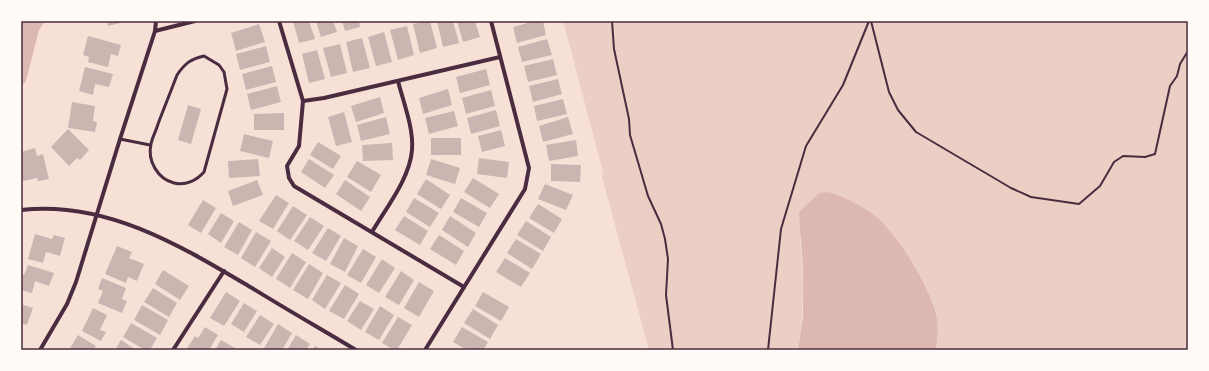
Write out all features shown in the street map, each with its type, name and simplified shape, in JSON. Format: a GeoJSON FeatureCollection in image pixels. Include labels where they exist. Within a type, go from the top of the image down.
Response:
{"type":"FeatureCollection","features":[{"type":"Feature","properties":{"kind":"street"},"geometry":{"type":"LineString","coordinates":[[40,350],[68,304],[76,282],[155,31],[156,21]]}},
{"type":"Feature","properties":{"kind":"street"},"geometry":{"type":"LineString","coordinates":[[155,31],[195,21]]}},
{"type":"Feature","properties":{"kind":"street"},"geometry":{"type":"LineString","coordinates":[[280,21],[303,101],[299,146],[287,166],[289,178],[294,186],[464,287]]}},
{"type":"Feature","properties":{"kind":"street"},"geometry":{"type":"LineString","coordinates":[[425,350],[524,189],[529,168],[491,21]]}},
{"type":"Feature","properties":{"kind":"street"},"geometry":{"type":"LineString","coordinates":[[303,101],[324,98],[500,57]]}},
{"type":"Feature","properties":{"kind":"street"},"geometry":{"type":"LineString","coordinates":[[372,232],[407,173],[411,160],[413,148],[406,105],[398,81]]}},
{"type":"Feature","properties":{"kind":"street"},"geometry":{"type":"LineString","coordinates":[[21,210],[40,208],[76,210],[97,214],[137,226],[224,271],[356,350]]}},
{"type":"Feature","properties":{"kind":"street"},"geometry":{"type":"LineString","coordinates":[[173,350],[224,271]]}},
{"type":"Feature","properties":{"kind":"lane"},"geometry":{"type":"LineString","coordinates":[[204,56],[219,65],[224,72],[227,89],[204,172],[198,179],[178,184],[168,182],[159,176],[154,167],[150,145],[177,74],[183,65],[192,59],[204,56]]}},
{"type":"Feature","properties":{"kind":"lane"},"geometry":{"type":"LineString","coordinates":[[120,139],[150,145]]}},
{"type":"Feature","properties":{"kind":"path"},"geometry":{"type":"LineString","coordinates":[[612,21],[614,49],[634,150],[648,196],[661,224],[665,239],[668,259],[666,295],[673,350]]}},
{"type":"Feature","properties":{"kind":"path"},"geometry":{"type":"LineString","coordinates":[[870,21],[889,92],[898,110],[916,132],[1011,188],[1031,197],[1079,204],[1100,186],[1114,162],[1123,156],[1144,157],[1155,154],[1170,86],[1177,76],[1180,64],[1188,51]]}},
{"type":"Feature","properties":{"kind":"path"},"geometry":{"type":"LineString","coordinates":[[768,350],[780,229],[806,146],[843,85],[870,21]]}},
{"type":"Feature","properties":{"kind":"shaded area"},"geometry":{"type":"Polygon","coordinates":[[[21,21],[45,21],[39,30],[26,81],[21,87],[21,21]]]}},
{"type":"Feature","properties":{"kind":"shaded area"},"geometry":{"type":"Polygon","coordinates":[[[563,21],[1188,21],[1188,350],[936,350],[938,323],[931,297],[920,276],[894,237],[800,238],[803,294],[798,350],[649,350],[602,177],[603,172],[563,21]]]}},
{"type":"Feature","properties":{"kind":"shaded area"},"geometry":{"type":"Polygon","coordinates":[[[828,192],[840,196],[864,208],[874,215],[883,223],[903,248],[929,293],[934,307],[938,327],[936,350],[798,350],[803,316],[803,267],[799,212],[819,193],[828,192]]]}},
{"type":"Feature","properties":{"kind":"building"},"geometry":{"type":"Polygon","coordinates":[[[107,21],[124,21],[124,22],[108,26],[107,21]]]}},
{"type":"Feature","properties":{"kind":"building"},"geometry":{"type":"Polygon","coordinates":[[[293,21],[309,21],[315,39],[299,43],[293,21]]]}},
{"type":"Feature","properties":{"kind":"building"},"geometry":{"type":"Polygon","coordinates":[[[316,21],[333,21],[337,32],[321,37],[316,21]]]}},
{"type":"Feature","properties":{"kind":"building"},"geometry":{"type":"Polygon","coordinates":[[[342,21],[359,21],[360,27],[345,31],[342,21]]]}},
{"type":"Feature","properties":{"kind":"building"},"geometry":{"type":"Polygon","coordinates":[[[430,21],[437,48],[420,53],[413,24],[430,21]]]}},
{"type":"Feature","properties":{"kind":"building"},"geometry":{"type":"Polygon","coordinates":[[[437,21],[453,21],[459,43],[443,47],[437,21]]]}},
{"type":"Feature","properties":{"kind":"building"},"geometry":{"type":"Polygon","coordinates":[[[457,21],[475,21],[480,37],[463,42],[457,21]]]}},
{"type":"Feature","properties":{"kind":"building"},"geometry":{"type":"Polygon","coordinates":[[[535,21],[543,21],[546,35],[517,43],[513,27],[535,21]]]}},
{"type":"Feature","properties":{"kind":"building"},"geometry":{"type":"Polygon","coordinates":[[[259,24],[265,42],[236,51],[231,33],[259,24]]]}},
{"type":"Feature","properties":{"kind":"building"},"geometry":{"type":"Polygon","coordinates":[[[407,26],[414,55],[398,60],[390,30],[407,26]]]}},
{"type":"Feature","properties":{"kind":"building"},"geometry":{"type":"Polygon","coordinates":[[[384,32],[392,62],[376,66],[368,37],[384,32]]]}},
{"type":"Feature","properties":{"kind":"building"},"geometry":{"type":"Polygon","coordinates":[[[88,36],[121,45],[118,56],[111,54],[108,67],[88,62],[89,57],[83,55],[88,36]]]}},
{"type":"Feature","properties":{"kind":"building"},"geometry":{"type":"Polygon","coordinates":[[[362,38],[370,68],[353,72],[346,42],[362,38]]]}},
{"type":"Feature","properties":{"kind":"building"},"geometry":{"type":"Polygon","coordinates":[[[547,39],[552,55],[522,62],[518,47],[547,39]]]}},
{"type":"Feature","properties":{"kind":"building"},"geometry":{"type":"Polygon","coordinates":[[[340,44],[347,73],[331,77],[323,48],[340,44]]]}},
{"type":"Feature","properties":{"kind":"building"},"geometry":{"type":"Polygon","coordinates":[[[266,46],[270,62],[240,70],[236,54],[266,46]]]}},
{"type":"Feature","properties":{"kind":"building"},"geometry":{"type":"Polygon","coordinates":[[[317,50],[325,79],[309,83],[302,54],[317,50]]]}},
{"type":"Feature","properties":{"kind":"building"},"geometry":{"type":"Polygon","coordinates":[[[553,59],[557,75],[528,82],[524,66],[553,59]]]}},
{"type":"Feature","properties":{"kind":"building"},"geometry":{"type":"Polygon","coordinates":[[[272,66],[276,82],[246,90],[242,74],[272,66]]]}},
{"type":"Feature","properties":{"kind":"building"},"geometry":{"type":"Polygon","coordinates":[[[85,67],[113,74],[109,87],[95,84],[93,95],[79,91],[85,67]]]}},
{"type":"Feature","properties":{"kind":"building"},"geometry":{"type":"Polygon","coordinates":[[[486,69],[490,85],[460,93],[456,77],[486,69]]]}},
{"type":"Feature","properties":{"kind":"building"},"geometry":{"type":"Polygon","coordinates":[[[558,79],[562,94],[533,102],[529,86],[558,79]]]}},
{"type":"Feature","properties":{"kind":"building"},"geometry":{"type":"Polygon","coordinates":[[[277,86],[281,102],[251,110],[247,94],[277,86]]]}},
{"type":"Feature","properties":{"kind":"building"},"geometry":{"type":"Polygon","coordinates":[[[448,89],[452,105],[423,114],[419,98],[448,89]]]}},
{"type":"Feature","properties":{"kind":"building"},"geometry":{"type":"Polygon","coordinates":[[[491,90],[495,106],[466,114],[462,98],[491,90]]]}},
{"type":"Feature","properties":{"kind":"building"},"geometry":{"type":"Polygon","coordinates":[[[380,97],[384,113],[356,122],[351,106],[380,97]]]}},
{"type":"Feature","properties":{"kind":"building"},"geometry":{"type":"Polygon","coordinates":[[[563,99],[567,114],[537,121],[534,106],[563,99]]]}},
{"type":"Feature","properties":{"kind":"building"},"geometry":{"type":"Polygon","coordinates":[[[72,102],[95,106],[93,121],[97,122],[95,132],[68,128],[72,102]]]}},
{"type":"Feature","properties":{"kind":"building"},"geometry":{"type":"Polygon","coordinates":[[[188,105],[201,109],[191,144],[178,140],[188,105]]]}},
{"type":"Feature","properties":{"kind":"building"},"geometry":{"type":"Polygon","coordinates":[[[496,110],[500,126],[471,134],[467,118],[496,110]]]}},
{"type":"Feature","properties":{"kind":"building"},"geometry":{"type":"Polygon","coordinates":[[[454,111],[458,126],[429,134],[425,118],[454,111]]]}},
{"type":"Feature","properties":{"kind":"building"},"geometry":{"type":"Polygon","coordinates":[[[344,112],[352,142],[336,146],[328,117],[344,112]]]}},
{"type":"Feature","properties":{"kind":"building"},"geometry":{"type":"Polygon","coordinates":[[[284,113],[284,130],[254,130],[254,114],[284,113]]]}},
{"type":"Feature","properties":{"kind":"building"},"geometry":{"type":"Polygon","coordinates":[[[386,117],[390,134],[361,141],[357,125],[386,117]]]}},
{"type":"Feature","properties":{"kind":"building"},"geometry":{"type":"Polygon","coordinates":[[[568,117],[573,134],[543,142],[539,126],[568,117]]]}},
{"type":"Feature","properties":{"kind":"building"},"geometry":{"type":"Polygon","coordinates":[[[68,129],[89,150],[80,160],[77,158],[69,166],[51,147],[68,129]]]}},
{"type":"Feature","properties":{"kind":"building"},"geometry":{"type":"Polygon","coordinates":[[[501,130],[505,146],[482,152],[478,136],[501,130]]]}},
{"type":"Feature","properties":{"kind":"building"},"geometry":{"type":"Polygon","coordinates":[[[244,134],[273,141],[269,158],[240,151],[244,134]]]}},
{"type":"Feature","properties":{"kind":"building"},"geometry":{"type":"Polygon","coordinates":[[[431,138],[461,138],[461,155],[431,155],[431,138]]]}},
{"type":"Feature","properties":{"kind":"building"},"geometry":{"type":"Polygon","coordinates":[[[576,140],[578,156],[549,161],[546,145],[576,140]]]}},
{"type":"Feature","properties":{"kind":"building"},"geometry":{"type":"Polygon","coordinates":[[[318,142],[341,156],[333,169],[310,155],[318,142]]]}},
{"type":"Feature","properties":{"kind":"building"},"geometry":{"type":"Polygon","coordinates":[[[392,143],[393,160],[363,161],[362,145],[392,143]]]}},
{"type":"Feature","properties":{"kind":"building"},"geometry":{"type":"Polygon","coordinates":[[[35,148],[37,156],[43,154],[49,179],[38,181],[37,178],[23,181],[21,174],[21,152],[35,148]]]}},
{"type":"Feature","properties":{"kind":"building"},"geometry":{"type":"Polygon","coordinates":[[[479,158],[509,162],[507,178],[477,174],[479,158]]]}},
{"type":"Feature","properties":{"kind":"building"},"geometry":{"type":"Polygon","coordinates":[[[258,159],[260,176],[229,178],[228,161],[258,159]]]}},
{"type":"Feature","properties":{"kind":"building"},"geometry":{"type":"Polygon","coordinates":[[[309,159],[334,175],[325,188],[301,172],[309,159]]]}},
{"type":"Feature","properties":{"kind":"building"},"geometry":{"type":"Polygon","coordinates":[[[431,159],[460,168],[455,184],[426,175],[431,159]]]}},
{"type":"Feature","properties":{"kind":"building"},"geometry":{"type":"Polygon","coordinates":[[[357,161],[381,175],[371,192],[347,177],[357,161]]]}},
{"type":"Feature","properties":{"kind":"building"},"geometry":{"type":"Polygon","coordinates":[[[551,164],[581,165],[580,182],[551,181],[551,164]]]}},
{"type":"Feature","properties":{"kind":"building"},"geometry":{"type":"Polygon","coordinates":[[[473,178],[499,194],[490,208],[464,192],[473,178]]]}},
{"type":"Feature","properties":{"kind":"building"},"geometry":{"type":"Polygon","coordinates":[[[426,179],[450,195],[441,209],[417,194],[426,179]]]}},
{"type":"Feature","properties":{"kind":"building"},"geometry":{"type":"Polygon","coordinates":[[[257,180],[263,195],[233,206],[228,191],[257,180]]]}},
{"type":"Feature","properties":{"kind":"building"},"geometry":{"type":"Polygon","coordinates":[[[345,180],[370,197],[361,211],[336,194],[345,180]]]}},
{"type":"Feature","properties":{"kind":"building"},"geometry":{"type":"Polygon","coordinates":[[[545,184],[573,195],[566,210],[538,199],[545,184]]]}},
{"type":"Feature","properties":{"kind":"building"},"geometry":{"type":"Polygon","coordinates":[[[276,195],[289,203],[273,229],[259,221],[276,195]]]}},
{"type":"Feature","properties":{"kind":"building"},"geometry":{"type":"Polygon","coordinates":[[[414,198],[439,213],[430,227],[406,212],[414,198]]]}},
{"type":"Feature","properties":{"kind":"building"},"geometry":{"type":"Polygon","coordinates":[[[461,198],[487,213],[479,227],[453,212],[461,198]]]}},
{"type":"Feature","properties":{"kind":"building"},"geometry":{"type":"Polygon","coordinates":[[[203,200],[216,208],[201,233],[188,225],[203,200]]]}},
{"type":"Feature","properties":{"kind":"building"},"geometry":{"type":"Polygon","coordinates":[[[538,204],[562,219],[554,233],[529,218],[538,204]]]}},
{"type":"Feature","properties":{"kind":"building"},"geometry":{"type":"Polygon","coordinates":[[[293,206],[307,215],[290,240],[277,231],[293,206]]]}},
{"type":"Feature","properties":{"kind":"building"},"geometry":{"type":"Polygon","coordinates":[[[221,213],[234,221],[221,243],[208,234],[221,213]]]}},
{"type":"Feature","properties":{"kind":"building"},"geometry":{"type":"Polygon","coordinates":[[[404,216],[428,231],[420,245],[395,230],[404,216]]]}},
{"type":"Feature","properties":{"kind":"building"},"geometry":{"type":"Polygon","coordinates":[[[450,216],[476,233],[468,247],[442,230],[450,216]]]}},
{"type":"Feature","properties":{"kind":"building"},"geometry":{"type":"Polygon","coordinates":[[[310,217],[324,226],[308,250],[294,241],[310,217]]]}},
{"type":"Feature","properties":{"kind":"building"},"geometry":{"type":"Polygon","coordinates":[[[526,221],[551,237],[543,251],[517,235],[526,221]]]}},
{"type":"Feature","properties":{"kind":"building"},"geometry":{"type":"Polygon","coordinates":[[[239,222],[252,230],[238,255],[224,247],[239,222]]]}},
{"type":"Feature","properties":{"kind":"building"},"geometry":{"type":"Polygon","coordinates":[[[328,228],[341,236],[326,261],[312,253],[328,228]]]}},
{"type":"Feature","properties":{"kind":"building"},"geometry":{"type":"Polygon","coordinates":[[[256,232],[271,241],[255,267],[241,258],[256,232]]]}},
{"type":"Feature","properties":{"kind":"building"},"geometry":{"type":"Polygon","coordinates":[[[35,234],[52,239],[54,235],[65,238],[60,256],[46,252],[43,263],[28,259],[35,234]]]}},
{"type":"Feature","properties":{"kind":"building"},"geometry":{"type":"Polygon","coordinates":[[[439,235],[464,251],[456,265],[430,249],[439,235]]]}},
{"type":"Feature","properties":{"kind":"building"},"geometry":{"type":"Polygon","coordinates":[[[344,238],[358,246],[345,272],[330,264],[344,238]]]}},
{"type":"Feature","properties":{"kind":"building"},"geometry":{"type":"Polygon","coordinates":[[[516,239],[541,254],[532,269],[507,253],[516,239]]]}},
{"type":"Feature","properties":{"kind":"building"},"geometry":{"type":"Polygon","coordinates":[[[117,246],[132,252],[129,258],[144,264],[137,281],[128,277],[126,283],[105,274],[117,246]]]}},
{"type":"Feature","properties":{"kind":"building"},"geometry":{"type":"Polygon","coordinates":[[[272,248],[285,257],[272,277],[259,268],[272,248]]]}},
{"type":"Feature","properties":{"kind":"building"},"geometry":{"type":"Polygon","coordinates":[[[363,249],[376,257],[361,283],[347,275],[363,249]]]}},
{"type":"Feature","properties":{"kind":"building"},"geometry":{"type":"Polygon","coordinates":[[[292,253],[306,262],[290,288],[276,279],[292,253]]]}},
{"type":"Feature","properties":{"kind":"building"},"geometry":{"type":"Polygon","coordinates":[[[505,258],[530,273],[521,287],[496,272],[505,258]]]}},
{"type":"Feature","properties":{"kind":"building"},"geometry":{"type":"Polygon","coordinates":[[[382,259],[395,268],[379,293],[366,285],[382,259]]]}},
{"type":"Feature","properties":{"kind":"building"},"geometry":{"type":"Polygon","coordinates":[[[309,264],[323,273],[308,299],[293,290],[309,264]]]}},
{"type":"Feature","properties":{"kind":"building"},"geometry":{"type":"Polygon","coordinates":[[[28,265],[54,273],[49,286],[35,281],[32,293],[21,290],[21,274],[24,275],[28,265]]]}},
{"type":"Feature","properties":{"kind":"building"},"geometry":{"type":"Polygon","coordinates":[[[163,270],[189,286],[180,300],[155,284],[163,270]]]}},
{"type":"Feature","properties":{"kind":"building"},"geometry":{"type":"Polygon","coordinates":[[[401,271],[414,280],[399,305],[385,297],[401,271]]]}},
{"type":"Feature","properties":{"kind":"building"},"geometry":{"type":"Polygon","coordinates":[[[327,275],[341,283],[325,309],[312,300],[327,275]]]}},
{"type":"Feature","properties":{"kind":"building"},"geometry":{"type":"Polygon","coordinates":[[[102,278],[126,288],[122,299],[127,301],[122,313],[98,303],[103,291],[98,289],[102,278]]]}},
{"type":"Feature","properties":{"kind":"building"},"geometry":{"type":"Polygon","coordinates":[[[419,282],[434,291],[419,317],[404,308],[419,282]]]}},
{"type":"Feature","properties":{"kind":"building"},"geometry":{"type":"Polygon","coordinates":[[[345,285],[359,294],[344,319],[329,311],[345,285]]]}},
{"type":"Feature","properties":{"kind":"building"},"geometry":{"type":"Polygon","coordinates":[[[153,288],[177,303],[169,317],[144,302],[153,288]]]}},
{"type":"Feature","properties":{"kind":"building"},"geometry":{"type":"Polygon","coordinates":[[[226,292],[240,301],[224,326],[210,318],[226,292]]]}},
{"type":"Feature","properties":{"kind":"building"},"geometry":{"type":"Polygon","coordinates":[[[483,292],[509,307],[501,321],[475,306],[483,292]]]}},
{"type":"Feature","properties":{"kind":"building"},"geometry":{"type":"Polygon","coordinates":[[[360,301],[374,309],[361,330],[347,321],[360,301]]]}},
{"type":"Feature","properties":{"kind":"building"},"geometry":{"type":"Polygon","coordinates":[[[244,303],[257,311],[244,332],[231,324],[244,303]]]}},
{"type":"Feature","properties":{"kind":"building"},"geometry":{"type":"Polygon","coordinates":[[[21,304],[33,308],[27,325],[21,323],[21,304]]]}},
{"type":"Feature","properties":{"kind":"building"},"geometry":{"type":"Polygon","coordinates":[[[142,305],[168,320],[160,335],[134,320],[142,305]]]}},
{"type":"Feature","properties":{"kind":"building"},"geometry":{"type":"Polygon","coordinates":[[[380,306],[394,315],[379,340],[365,332],[380,306]]]}},
{"type":"Feature","properties":{"kind":"building"},"geometry":{"type":"Polygon","coordinates":[[[93,308],[107,315],[100,330],[106,332],[101,341],[82,331],[93,308]]]}},
{"type":"Feature","properties":{"kind":"building"},"geometry":{"type":"Polygon","coordinates":[[[473,309],[498,325],[490,339],[464,323],[473,309]]]}},
{"type":"Feature","properties":{"kind":"building"},"geometry":{"type":"Polygon","coordinates":[[[260,315],[274,324],[260,345],[246,337],[260,315]]]}},
{"type":"Feature","properties":{"kind":"building"},"geometry":{"type":"Polygon","coordinates":[[[398,317],[412,325],[397,350],[394,350],[382,343],[398,317]]]}},
{"type":"Feature","properties":{"kind":"building"},"geometry":{"type":"Polygon","coordinates":[[[131,323],[157,338],[150,350],[145,350],[123,337],[131,323]]]}},
{"type":"Feature","properties":{"kind":"building"},"geometry":{"type":"Polygon","coordinates":[[[278,324],[292,333],[282,350],[263,350],[278,324]]]}},
{"type":"Feature","properties":{"kind":"building"},"geometry":{"type":"Polygon","coordinates":[[[205,327],[218,335],[209,350],[186,350],[195,336],[198,338],[205,327]]]}},
{"type":"Feature","properties":{"kind":"building"},"geometry":{"type":"Polygon","coordinates":[[[462,327],[488,342],[483,350],[467,350],[453,342],[462,327]]]}},
{"type":"Feature","properties":{"kind":"building"},"geometry":{"type":"Polygon","coordinates":[[[78,335],[96,346],[93,350],[69,350],[78,335]]]}},
{"type":"Feature","properties":{"kind":"building"},"geometry":{"type":"Polygon","coordinates":[[[296,335],[310,344],[306,350],[287,350],[296,335]]]}},
{"type":"Feature","properties":{"kind":"building"},"geometry":{"type":"Polygon","coordinates":[[[121,340],[136,350],[115,350],[121,340]]]}},
{"type":"Feature","properties":{"kind":"building"},"geometry":{"type":"Polygon","coordinates":[[[221,340],[235,348],[234,350],[215,350],[221,340]]]}},
{"type":"Feature","properties":{"kind":"building"},"geometry":{"type":"Polygon","coordinates":[[[315,346],[322,350],[312,350],[315,346]]]}}]}
